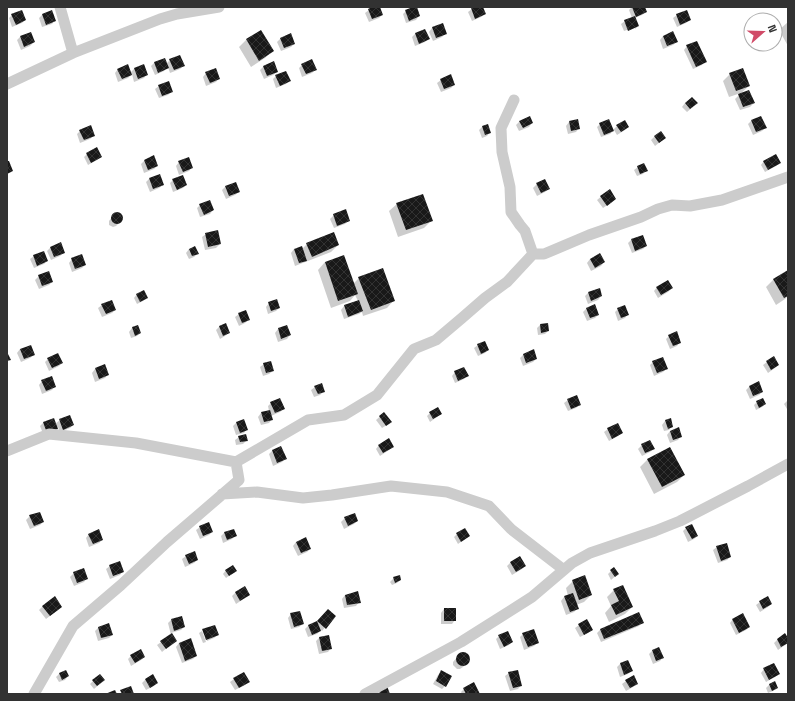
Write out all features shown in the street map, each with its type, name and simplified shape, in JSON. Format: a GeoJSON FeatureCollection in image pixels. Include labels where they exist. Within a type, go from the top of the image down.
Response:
{"type":"FeatureCollection","features":[{"type":"Feature","properties":{"kind":"street"},"geometry":{"type":"LineString","coordinates":[[60,7],[73,53]]}},
{"type":"Feature","properties":{"kind":"street"},"geometry":{"type":"LineString","coordinates":[[7,84],[73,53],[160,18],[219,7]]}},
{"type":"Feature","properties":{"kind":"street"},"geometry":{"type":"LineString","coordinates":[[514,100],[501,128],[502,152],[510,187],[511,212],[525,231],[532,254]]}},
{"type":"Feature","properties":{"kind":"street"},"geometry":{"type":"LineString","coordinates":[[7,452],[49,434],[136,443],[236,462],[308,420],[344,415],[377,395],[414,349],[436,340],[485,298],[507,282],[532,254],[544,254],[589,235],[672,205],[690,206],[722,200],[788,177]]}},
{"type":"Feature","properties":{"kind":"street"},"geometry":{"type":"LineString","coordinates":[[34,694],[73,626],[239,480],[236,462]]}},
{"type":"Feature","properties":{"kind":"street"},"geometry":{"type":"LineString","coordinates":[[365,694],[461,642],[532,597],[572,563],[590,553],[680,521],[788,464]]}},
{"type":"Feature","properties":{"kind":"street"},"geometry":{"type":"LineString","coordinates":[[222,494],[257,492],[303,498],[391,486],[447,492],[489,506],[511,529],[564,570]]}},
{"type":"Feature","properties":{"kind":"building"},"geometry":{"type":"Polygon","coordinates":[[[372,7],[380,7],[383,15],[372,19],[368,9],[372,7]]]}},
{"type":"Feature","properties":{"kind":"building"},"geometry":{"type":"Polygon","coordinates":[[[417,7],[420,16],[409,21],[405,10],[417,7]]]}},
{"type":"Feature","properties":{"kind":"building"},"geometry":{"type":"Polygon","coordinates":[[[483,7],[486,14],[475,19],[471,8],[483,7]]]}},
{"type":"Feature","properties":{"kind":"building"},"geometry":{"type":"Polygon","coordinates":[[[632,7],[645,7],[647,12],[636,17],[632,7]]]}},
{"type":"Feature","properties":{"kind":"building"},"geometry":{"type":"Polygon","coordinates":[[[22,10],[26,20],[16,25],[11,14],[22,10]]]}},
{"type":"Feature","properties":{"kind":"building"},"geometry":{"type":"Polygon","coordinates":[[[52,10],[56,21],[46,25],[42,14],[52,10]]]}},
{"type":"Feature","properties":{"kind":"building"},"geometry":{"type":"Polygon","coordinates":[[[687,10],[691,20],[680,25],[676,14],[687,10]]]}},
{"type":"Feature","properties":{"kind":"building"},"geometry":{"type":"Polygon","coordinates":[[[635,16],[639,26],[628,31],[624,20],[635,16]]]}},
{"type":"Feature","properties":{"kind":"building"},"geometry":{"type":"Polygon","coordinates":[[[443,23],[447,34],[436,38],[432,27],[443,23]]]}},
{"type":"Feature","properties":{"kind":"building"},"geometry":{"type":"Polygon","coordinates":[[[425,29],[430,39],[419,44],[415,33],[425,29]]]}},
{"type":"Feature","properties":{"kind":"building"},"geometry":{"type":"Polygon","coordinates":[[[261,30],[274,51],[259,61],[246,39],[261,30]]]}},
{"type":"Feature","properties":{"kind":"building"},"geometry":{"type":"Polygon","coordinates":[[[673,31],[678,42],[667,46],[663,36],[673,31]]]}},
{"type":"Feature","properties":{"kind":"building"},"geometry":{"type":"Polygon","coordinates":[[[31,32],[35,42],[24,47],[20,36],[31,32]]]}},
{"type":"Feature","properties":{"kind":"building"},"geometry":{"type":"Polygon","coordinates":[[[291,33],[295,44],[284,48],[280,38],[291,33]]]}},
{"type":"Feature","properties":{"kind":"building"},"geometry":{"type":"Polygon","coordinates":[[[697,41],[707,62],[696,67],[686,45],[697,41]]]}},
{"type":"Feature","properties":{"kind":"building"},"geometry":{"type":"Polygon","coordinates":[[[180,55],[185,66],[174,70],[169,59],[180,55]]]}},
{"type":"Feature","properties":{"kind":"building"},"geometry":{"type":"Polygon","coordinates":[[[165,58],[169,68],[158,73],[154,62],[165,58]]]}},
{"type":"Feature","properties":{"kind":"building"},"geometry":{"type":"Polygon","coordinates":[[[312,59],[317,70],[306,74],[301,64],[312,59]]]}},
{"type":"Feature","properties":{"kind":"building"},"geometry":{"type":"Polygon","coordinates":[[[274,61],[278,72],[267,76],[263,66],[274,61]]]}},
{"type":"Feature","properties":{"kind":"building"},"geometry":{"type":"Polygon","coordinates":[[[128,64],[132,75],[122,79],[117,69],[128,64]]]}},
{"type":"Feature","properties":{"kind":"building"},"geometry":{"type":"Polygon","coordinates":[[[144,64],[148,75],[138,79],[134,68],[144,64]]]}},
{"type":"Feature","properties":{"kind":"building"},"geometry":{"type":"Polygon","coordinates":[[[216,68],[220,79],[210,83],[205,72],[216,68]]]}},
{"type":"Feature","properties":{"kind":"building"},"geometry":{"type":"Polygon","coordinates":[[[743,68],[750,86],[736,91],[729,73],[743,68]]]}},
{"type":"Feature","properties":{"kind":"building"},"geometry":{"type":"Polygon","coordinates":[[[286,71],[291,81],[280,86],[275,75],[286,71]]]}},
{"type":"Feature","properties":{"kind":"building"},"geometry":{"type":"Polygon","coordinates":[[[451,74],[455,85],[444,89],[440,79],[451,74]]]}},
{"type":"Feature","properties":{"kind":"building"},"geometry":{"type":"Polygon","coordinates":[[[169,81],[173,92],[162,96],[158,85],[169,81]]]}},
{"type":"Feature","properties":{"kind":"building"},"geometry":{"type":"Polygon","coordinates":[[[749,90],[755,103],[743,107],[738,94],[749,90]]]}},
{"type":"Feature","properties":{"kind":"building"},"geometry":{"type":"Polygon","coordinates":[[[692,97],[698,103],[690,109],[685,103],[692,97]]]}},
{"type":"Feature","properties":{"kind":"building"},"geometry":{"type":"Polygon","coordinates":[[[530,116],[533,123],[523,128],[519,121],[530,116]]]}},
{"type":"Feature","properties":{"kind":"building"},"geometry":{"type":"Polygon","coordinates":[[[761,116],[767,128],[756,132],[751,120],[761,116]]]}},
{"type":"Feature","properties":{"kind":"building"},"geometry":{"type":"Polygon","coordinates":[[[578,119],[580,129],[571,131],[569,121],[578,119]]]}},
{"type":"Feature","properties":{"kind":"building"},"geometry":{"type":"Polygon","coordinates":[[[609,119],[614,131],[604,135],[599,123],[609,119]]]}},
{"type":"Feature","properties":{"kind":"building"},"geometry":{"type":"Polygon","coordinates":[[[625,120],[629,127],[621,132],[616,125],[625,120]]]}},
{"type":"Feature","properties":{"kind":"building"},"geometry":{"type":"Polygon","coordinates":[[[488,124],[491,133],[485,135],[482,126],[488,124]]]}},
{"type":"Feature","properties":{"kind":"building"},"geometry":{"type":"Polygon","coordinates":[[[91,125],[95,136],[84,140],[79,130],[91,125]]]}},
{"type":"Feature","properties":{"kind":"building"},"geometry":{"type":"Polygon","coordinates":[[[661,131],[666,138],[659,143],[654,136],[661,131]]]}},
{"type":"Feature","properties":{"kind":"building"},"geometry":{"type":"Polygon","coordinates":[[[97,147],[102,157],[91,163],[86,153],[97,147]]]}},
{"type":"Feature","properties":{"kind":"building"},"geometry":{"type":"Polygon","coordinates":[[[776,154],[781,163],[768,170],[763,161],[776,154]]]}},
{"type":"Feature","properties":{"kind":"building"},"geometry":{"type":"Polygon","coordinates":[[[154,155],[158,166],[148,170],[144,160],[154,155]]]}},
{"type":"Feature","properties":{"kind":"building"},"geometry":{"type":"Polygon","coordinates":[[[189,157],[193,168],[183,172],[178,161],[189,157]]]}},
{"type":"Feature","properties":{"kind":"building"},"geometry":{"type":"Polygon","coordinates":[[[7,161],[9,161],[13,171],[7,174],[7,161]]]}},
{"type":"Feature","properties":{"kind":"building"},"geometry":{"type":"Polygon","coordinates":[[[644,163],[648,171],[640,174],[637,166],[644,163]]]}},
{"type":"Feature","properties":{"kind":"building"},"geometry":{"type":"Polygon","coordinates":[[[160,174],[164,185],[153,189],[149,178],[160,174]]]}},
{"type":"Feature","properties":{"kind":"building"},"geometry":{"type":"Polygon","coordinates":[[[183,175],[187,185],[177,190],[172,179],[183,175]]]}},
{"type":"Feature","properties":{"kind":"building"},"geometry":{"type":"Polygon","coordinates":[[[545,179],[550,189],[541,193],[536,183],[545,179]]]}},
{"type":"Feature","properties":{"kind":"building"},"geometry":{"type":"Polygon","coordinates":[[[236,182],[240,192],[229,196],[225,186],[236,182]]]}},
{"type":"Feature","properties":{"kind":"building"},"geometry":{"type":"Polygon","coordinates":[[[610,189],[616,199],[607,206],[600,196],[610,189]]]}},
{"type":"Feature","properties":{"kind":"building"},"geometry":{"type":"Polygon","coordinates":[[[423,194],[433,221],[406,230],[396,203],[423,194]]]}},
{"type":"Feature","properties":{"kind":"building"},"geometry":{"type":"Polygon","coordinates":[[[210,200],[214,210],[204,215],[199,204],[210,200]]]}},
{"type":"Feature","properties":{"kind":"building"},"geometry":{"type":"Polygon","coordinates":[[[346,209],[350,221],[337,226],[333,214],[346,209]]]}},
{"type":"Feature","properties":{"kind":"building"},"geometry":{"type":"Polygon","coordinates":[[[115,212],[119,212],[123,218],[119,224],[115,224],[111,220],[111,216],[115,212]]]}},
{"type":"Feature","properties":{"kind":"building"},"geometry":{"type":"Polygon","coordinates":[[[218,230],[221,244],[208,247],[205,233],[218,230]]]}},
{"type":"Feature","properties":{"kind":"building"},"geometry":{"type":"Polygon","coordinates":[[[334,232],[339,245],[312,257],[306,243],[334,232]]]}},
{"type":"Feature","properties":{"kind":"building"},"geometry":{"type":"Polygon","coordinates":[[[643,235],[647,246],[635,251],[631,239],[643,235]]]}},
{"type":"Feature","properties":{"kind":"building"},"geometry":{"type":"Polygon","coordinates":[[[61,242],[65,253],[54,257],[50,247],[61,242]]]}},
{"type":"Feature","properties":{"kind":"building"},"geometry":{"type":"Polygon","coordinates":[[[195,246],[199,254],[192,256],[189,249],[195,246]]]}},
{"type":"Feature","properties":{"kind":"building"},"geometry":{"type":"Polygon","coordinates":[[[302,246],[307,261],[299,263],[294,249],[302,246]]]}},
{"type":"Feature","properties":{"kind":"building"},"geometry":{"type":"Polygon","coordinates":[[[44,251],[48,261],[37,266],[33,255],[44,251]]]}},
{"type":"Feature","properties":{"kind":"building"},"geometry":{"type":"Polygon","coordinates":[[[600,253],[605,262],[595,268],[590,259],[600,253]]]}},
{"type":"Feature","properties":{"kind":"building"},"geometry":{"type":"Polygon","coordinates":[[[82,254],[86,265],[75,269],[71,258],[82,254]]]}},
{"type":"Feature","properties":{"kind":"building"},"geometry":{"type":"Polygon","coordinates":[[[344,255],[358,294],[338,301],[325,262],[344,255]]]}},
{"type":"Feature","properties":{"kind":"building"},"geometry":{"type":"Polygon","coordinates":[[[383,268],[395,301],[371,310],[358,277],[383,268]]]}},
{"type":"Feature","properties":{"kind":"building"},"geometry":{"type":"Polygon","coordinates":[[[788,270],[788,296],[784,298],[773,279],[788,270]]]}},
{"type":"Feature","properties":{"kind":"building"},"geometry":{"type":"Polygon","coordinates":[[[49,271],[53,282],[42,286],[38,275],[49,271]]]}},
{"type":"Feature","properties":{"kind":"building"},"geometry":{"type":"Polygon","coordinates":[[[668,280],[673,288],[661,295],[656,287],[668,280]]]}},
{"type":"Feature","properties":{"kind":"building"},"geometry":{"type":"Polygon","coordinates":[[[600,288],[602,296],[591,301],[588,292],[600,288]]]}},
{"type":"Feature","properties":{"kind":"building"},"geometry":{"type":"Polygon","coordinates":[[[144,290],[148,298],[140,302],[136,294],[144,290]]]}},
{"type":"Feature","properties":{"kind":"building"},"geometry":{"type":"Polygon","coordinates":[[[277,299],[280,308],[271,311],[268,302],[277,299]]]}},
{"type":"Feature","properties":{"kind":"building"},"geometry":{"type":"Polygon","coordinates":[[[112,300],[116,310],[106,314],[101,304],[112,300]]]}},
{"type":"Feature","properties":{"kind":"building"},"geometry":{"type":"Polygon","coordinates":[[[359,300],[363,311],[348,317],[344,305],[359,300]]]}},
{"type":"Feature","properties":{"kind":"building"},"geometry":{"type":"Polygon","coordinates":[[[595,304],[599,315],[590,318],[586,308],[595,304]]]}},
{"type":"Feature","properties":{"kind":"building"},"geometry":{"type":"Polygon","coordinates":[[[625,305],[629,315],[621,318],[617,308],[625,305]]]}},
{"type":"Feature","properties":{"kind":"building"},"geometry":{"type":"Polygon","coordinates":[[[246,310],[250,320],[242,323],[238,313],[246,310]]]}},
{"type":"Feature","properties":{"kind":"building"},"geometry":{"type":"Polygon","coordinates":[[[226,323],[230,333],[223,336],[219,326],[226,323]]]}},
{"type":"Feature","properties":{"kind":"building"},"geometry":{"type":"Polygon","coordinates":[[[548,323],[549,331],[541,333],[540,324],[548,323]]]}},
{"type":"Feature","properties":{"kind":"building"},"geometry":{"type":"Polygon","coordinates":[[[138,325],[141,333],[135,336],[132,327],[138,325]]]}},
{"type":"Feature","properties":{"kind":"building"},"geometry":{"type":"Polygon","coordinates":[[[287,325],[291,335],[281,339],[278,328],[287,325]]]}},
{"type":"Feature","properties":{"kind":"building"},"geometry":{"type":"Polygon","coordinates":[[[677,331],[681,343],[673,346],[668,335],[677,331]]]}},
{"type":"Feature","properties":{"kind":"building"},"geometry":{"type":"Polygon","coordinates":[[[485,341],[489,350],[481,354],[477,344],[485,341]]]}},
{"type":"Feature","properties":{"kind":"building"},"geometry":{"type":"Polygon","coordinates":[[[31,345],[35,355],[24,359],[20,349],[31,345]]]}},
{"type":"Feature","properties":{"kind":"building"},"geometry":{"type":"Polygon","coordinates":[[[534,349],[537,359],[526,363],[523,354],[534,349]]]}},
{"type":"Feature","properties":{"kind":"building"},"geometry":{"type":"Polygon","coordinates":[[[7,352],[11,360],[7,361],[7,352]]]}},
{"type":"Feature","properties":{"kind":"building"},"geometry":{"type":"Polygon","coordinates":[[[58,353],[63,363],[52,368],[47,358],[58,353]]]}},
{"type":"Feature","properties":{"kind":"building"},"geometry":{"type":"Polygon","coordinates":[[[774,356],[779,365],[771,370],[766,361],[774,356]]]}},
{"type":"Feature","properties":{"kind":"building"},"geometry":{"type":"Polygon","coordinates":[[[663,357],[668,369],[657,373],[652,361],[663,357]]]}},
{"type":"Feature","properties":{"kind":"building"},"geometry":{"type":"Polygon","coordinates":[[[271,361],[274,371],[266,373],[263,363],[271,361]]]}},
{"type":"Feature","properties":{"kind":"building"},"geometry":{"type":"Polygon","coordinates":[[[105,364],[109,375],[99,379],[95,368],[105,364]]]}},
{"type":"Feature","properties":{"kind":"building"},"geometry":{"type":"Polygon","coordinates":[[[464,367],[469,376],[458,381],[454,371],[464,367]]]}},
{"type":"Feature","properties":{"kind":"building"},"geometry":{"type":"Polygon","coordinates":[[[52,376],[56,387],[46,391],[41,380],[52,376]]]}},
{"type":"Feature","properties":{"kind":"building"},"geometry":{"type":"Polygon","coordinates":[[[759,381],[763,392],[753,396],[749,386],[759,381]]]}},
{"type":"Feature","properties":{"kind":"building"},"geometry":{"type":"Polygon","coordinates":[[[322,383],[325,392],[318,394],[314,386],[322,383]]]}},
{"type":"Feature","properties":{"kind":"building"},"geometry":{"type":"Polygon","coordinates":[[[577,395],[581,405],[571,409],[567,399],[577,395]]]}},
{"type":"Feature","properties":{"kind":"building"},"geometry":{"type":"Polygon","coordinates":[[[280,398],[285,409],[275,413],[270,402],[280,398]]]}},
{"type":"Feature","properties":{"kind":"building"},"geometry":{"type":"Polygon","coordinates":[[[763,398],[766,404],[759,408],[756,401],[763,398]]]}},
{"type":"Feature","properties":{"kind":"building"},"geometry":{"type":"Polygon","coordinates":[[[438,407],[442,414],[433,419],[429,412],[438,407]]]}},
{"type":"Feature","properties":{"kind":"building"},"geometry":{"type":"Polygon","coordinates":[[[270,410],[273,420],[264,422],[261,412],[270,410]]]}},
{"type":"Feature","properties":{"kind":"building"},"geometry":{"type":"Polygon","coordinates":[[[384,412],[392,422],[386,426],[379,416],[384,412]]]}},
{"type":"Feature","properties":{"kind":"building"},"geometry":{"type":"Polygon","coordinates":[[[70,415],[74,425],[63,430],[59,419],[70,415]]]}},
{"type":"Feature","properties":{"kind":"building"},"geometry":{"type":"Polygon","coordinates":[[[54,418],[58,429],[47,433],[43,422],[54,418]]]}},
{"type":"Feature","properties":{"kind":"building"},"geometry":{"type":"Polygon","coordinates":[[[671,418],[673,427],[668,429],[665,420],[671,418]]]}},
{"type":"Feature","properties":{"kind":"building"},"geometry":{"type":"Polygon","coordinates":[[[244,419],[248,430],[240,433],[236,422],[244,419]]]}},
{"type":"Feature","properties":{"kind":"building"},"geometry":{"type":"Polygon","coordinates":[[[618,423],[623,433],[612,439],[607,428],[618,423]]]}},
{"type":"Feature","properties":{"kind":"building"},"geometry":{"type":"Polygon","coordinates":[[[679,427],[682,437],[673,440],[670,431],[679,427]]]}},
{"type":"Feature","properties":{"kind":"building"},"geometry":{"type":"Polygon","coordinates":[[[246,434],[248,441],[240,442],[238,436],[246,434]]]}},
{"type":"Feature","properties":{"kind":"building"},"geometry":{"type":"Polygon","coordinates":[[[389,438],[394,447],[383,453],[378,445],[389,438]]]}},
{"type":"Feature","properties":{"kind":"building"},"geometry":{"type":"Polygon","coordinates":[[[650,440],[655,449],[645,453],[641,444],[650,440]]]}},
{"type":"Feature","properties":{"kind":"building"},"geometry":{"type":"Polygon","coordinates":[[[281,446],[287,459],[277,463],[272,450],[281,446]]]}},
{"type":"Feature","properties":{"kind":"building"},"geometry":{"type":"Polygon","coordinates":[[[670,447],[685,475],[662,487],[647,459],[670,447]]]}},
{"type":"Feature","properties":{"kind":"building"},"geometry":{"type":"Polygon","coordinates":[[[40,512],[44,522],[34,526],[29,515],[40,512]]]}},
{"type":"Feature","properties":{"kind":"building"},"geometry":{"type":"Polygon","coordinates":[[[355,513],[358,521],[348,526],[344,517],[355,513]]]}},
{"type":"Feature","properties":{"kind":"building"},"geometry":{"type":"Polygon","coordinates":[[[209,522],[213,532],[203,536],[199,526],[209,522]]]}},
{"type":"Feature","properties":{"kind":"building"},"geometry":{"type":"Polygon","coordinates":[[[692,524],[698,536],[692,539],[685,527],[692,524]]]}},
{"type":"Feature","properties":{"kind":"building"},"geometry":{"type":"Polygon","coordinates":[[[465,528],[470,536],[461,542],[456,533],[465,528]]]}},
{"type":"Feature","properties":{"kind":"building"},"geometry":{"type":"Polygon","coordinates":[[[99,529],[103,540],[93,544],[88,534],[99,529]]]}},
{"type":"Feature","properties":{"kind":"building"},"geometry":{"type":"Polygon","coordinates":[[[234,529],[237,536],[227,540],[224,532],[234,529]]]}},
{"type":"Feature","properties":{"kind":"building"},"geometry":{"type":"Polygon","coordinates":[[[306,537],[311,549],[301,553],[296,542],[306,537]]]}},
{"type":"Feature","properties":{"kind":"building"},"geometry":{"type":"Polygon","coordinates":[[[727,543],[731,557],[721,561],[716,546],[727,543]]]}},
{"type":"Feature","properties":{"kind":"building"},"geometry":{"type":"Polygon","coordinates":[[[195,551],[198,560],[189,564],[185,555],[195,551]]]}},
{"type":"Feature","properties":{"kind":"building"},"geometry":{"type":"Polygon","coordinates":[[[520,556],[526,566],[516,572],[510,562],[520,556]]]}},
{"type":"Feature","properties":{"kind":"building"},"geometry":{"type":"Polygon","coordinates":[[[120,561],[124,572],[113,576],[109,565],[120,561]]]}},
{"type":"Feature","properties":{"kind":"building"},"geometry":{"type":"Polygon","coordinates":[[[233,565],[237,571],[229,576],[225,570],[233,565]]]}},
{"type":"Feature","properties":{"kind":"building"},"geometry":{"type":"Polygon","coordinates":[[[614,567],[619,574],[615,577],[610,570],[614,567]]]}},
{"type":"Feature","properties":{"kind":"building"},"geometry":{"type":"Polygon","coordinates":[[[84,568],[88,579],[77,583],[73,572],[84,568]]]}},
{"type":"Feature","properties":{"kind":"building"},"geometry":{"type":"Polygon","coordinates":[[[400,575],[401,580],[395,583],[393,577],[400,575]]]}},
{"type":"Feature","properties":{"kind":"building"},"geometry":{"type":"Polygon","coordinates":[[[585,575],[592,595],[579,600],[572,580],[585,575]]]}},
{"type":"Feature","properties":{"kind":"building"},"geometry":{"type":"Polygon","coordinates":[[[623,585],[633,607],[616,615],[611,605],[619,601],[613,589],[623,585]]]}},
{"type":"Feature","properties":{"kind":"building"},"geometry":{"type":"Polygon","coordinates":[[[245,586],[250,595],[240,601],[235,592],[245,586]]]}},
{"type":"Feature","properties":{"kind":"building"},"geometry":{"type":"Polygon","coordinates":[[[358,591],[361,603],[347,605],[345,595],[358,591]]]}},
{"type":"Feature","properties":{"kind":"building"},"geometry":{"type":"Polygon","coordinates":[[[573,593],[579,609],[570,612],[564,596],[573,593]]]}},
{"type":"Feature","properties":{"kind":"building"},"geometry":{"type":"Polygon","coordinates":[[[55,596],[62,607],[50,616],[42,606],[55,596]]]}},
{"type":"Feature","properties":{"kind":"building"},"geometry":{"type":"Polygon","coordinates":[[[768,596],[772,604],[763,609],[759,601],[768,596]]]}},
{"type":"Feature","properties":{"kind":"building"},"geometry":{"type":"Polygon","coordinates":[[[444,608],[456,608],[456,621],[444,621],[444,608]]]}},
{"type":"Feature","properties":{"kind":"building"},"geometry":{"type":"Polygon","coordinates":[[[328,609],[336,616],[326,629],[317,621],[328,609]]]}},
{"type":"Feature","properties":{"kind":"building"},"geometry":{"type":"Polygon","coordinates":[[[300,611],[304,624],[294,627],[290,613],[300,611]]]}},
{"type":"Feature","properties":{"kind":"building"},"geometry":{"type":"Polygon","coordinates":[[[639,612],[644,623],[604,639],[600,629],[639,612]]]}},
{"type":"Feature","properties":{"kind":"building"},"geometry":{"type":"Polygon","coordinates":[[[743,613],[750,627],[739,633],[732,619],[743,613]]]}},
{"type":"Feature","properties":{"kind":"building"},"geometry":{"type":"Polygon","coordinates":[[[182,616],[185,627],[174,631],[171,619],[182,616]]]}},
{"type":"Feature","properties":{"kind":"building"},"geometry":{"type":"Polygon","coordinates":[[[587,619],[593,630],[584,635],[578,624],[587,619]]]}},
{"type":"Feature","properties":{"kind":"building"},"geometry":{"type":"Polygon","coordinates":[[[317,621],[321,631],[312,635],[308,625],[317,621]]]}},
{"type":"Feature","properties":{"kind":"building"},"geometry":{"type":"Polygon","coordinates":[[[109,623],[113,635],[101,638],[98,627],[109,623]]]}},
{"type":"Feature","properties":{"kind":"building"},"geometry":{"type":"Polygon","coordinates":[[[215,625],[219,635],[206,640],[202,629],[215,625]]]}},
{"type":"Feature","properties":{"kind":"building"},"geometry":{"type":"Polygon","coordinates":[[[534,629],[539,643],[528,647],[522,633],[534,629]]]}},
{"type":"Feature","properties":{"kind":"building"},"geometry":{"type":"Polygon","coordinates":[[[508,631],[513,642],[504,647],[498,635],[508,631]]]}},
{"type":"Feature","properties":{"kind":"building"},"geometry":{"type":"Polygon","coordinates":[[[172,633],[177,641],[166,649],[160,641],[172,633]]]}},
{"type":"Feature","properties":{"kind":"building"},"geometry":{"type":"Polygon","coordinates":[[[785,633],[788,638],[788,643],[781,647],[777,639],[785,633]]]}},
{"type":"Feature","properties":{"kind":"building"},"geometry":{"type":"Polygon","coordinates":[[[329,635],[332,649],[322,651],[319,637],[329,635]]]}},
{"type":"Feature","properties":{"kind":"building"},"geometry":{"type":"Polygon","coordinates":[[[191,638],[197,656],[185,661],[179,643],[191,638]]]}},
{"type":"Feature","properties":{"kind":"building"},"geometry":{"type":"Polygon","coordinates":[[[659,647],[664,658],[656,661],[652,650],[659,647]]]}},
{"type":"Feature","properties":{"kind":"building"},"geometry":{"type":"Polygon","coordinates":[[[141,649],[145,657],[135,663],[130,655],[141,649]]]}},
{"type":"Feature","properties":{"kind":"building"},"geometry":{"type":"Polygon","coordinates":[[[463,652],[468,654],[470,659],[468,664],[463,666],[458,664],[456,659],[458,654],[463,652]]]}},
{"type":"Feature","properties":{"kind":"building"},"geometry":{"type":"Polygon","coordinates":[[[628,660],[633,671],[624,675],[620,663],[628,660]]]}},
{"type":"Feature","properties":{"kind":"building"},"geometry":{"type":"Polygon","coordinates":[[[774,663],[780,674],[769,680],[763,668],[774,663]]]}},
{"type":"Feature","properties":{"kind":"building"},"geometry":{"type":"Polygon","coordinates":[[[66,670],[69,676],[62,680],[59,673],[66,670]]]}},
{"type":"Feature","properties":{"kind":"building"},"geometry":{"type":"Polygon","coordinates":[[[441,670],[452,676],[446,687],[436,681],[441,670]]]}},
{"type":"Feature","properties":{"kind":"building"},"geometry":{"type":"Polygon","coordinates":[[[518,670],[522,686],[513,688],[508,672],[518,670]]]}},
{"type":"Feature","properties":{"kind":"building"},"geometry":{"type":"Polygon","coordinates":[[[244,672],[250,682],[239,688],[233,678],[244,672]]]}},
{"type":"Feature","properties":{"kind":"building"},"geometry":{"type":"Polygon","coordinates":[[[100,674],[105,680],[97,686],[92,680],[100,674]]]}},
{"type":"Feature","properties":{"kind":"building"},"geometry":{"type":"Polygon","coordinates":[[[153,674],[158,683],[150,688],[145,679],[153,674]]]}},
{"type":"Feature","properties":{"kind":"building"},"geometry":{"type":"Polygon","coordinates":[[[634,675],[638,684],[630,688],[625,680],[634,675]]]}},
{"type":"Feature","properties":{"kind":"building"},"geometry":{"type":"Polygon","coordinates":[[[775,681],[778,688],[772,691],[769,684],[775,681]]]}},
{"type":"Feature","properties":{"kind":"building"},"geometry":{"type":"Polygon","coordinates":[[[474,682],[480,694],[466,694],[463,688],[474,682]]]}},
{"type":"Feature","properties":{"kind":"building"},"geometry":{"type":"Polygon","coordinates":[[[131,686],[134,694],[122,694],[120,690],[131,686]]]}},
{"type":"Feature","properties":{"kind":"building"},"geometry":{"type":"Polygon","coordinates":[[[387,686],[390,694],[380,694],[378,689],[387,686]]]}},
{"type":"Feature","properties":{"kind":"building"},"geometry":{"type":"Polygon","coordinates":[[[115,690],[117,694],[105,694],[115,690]]]}}]}
